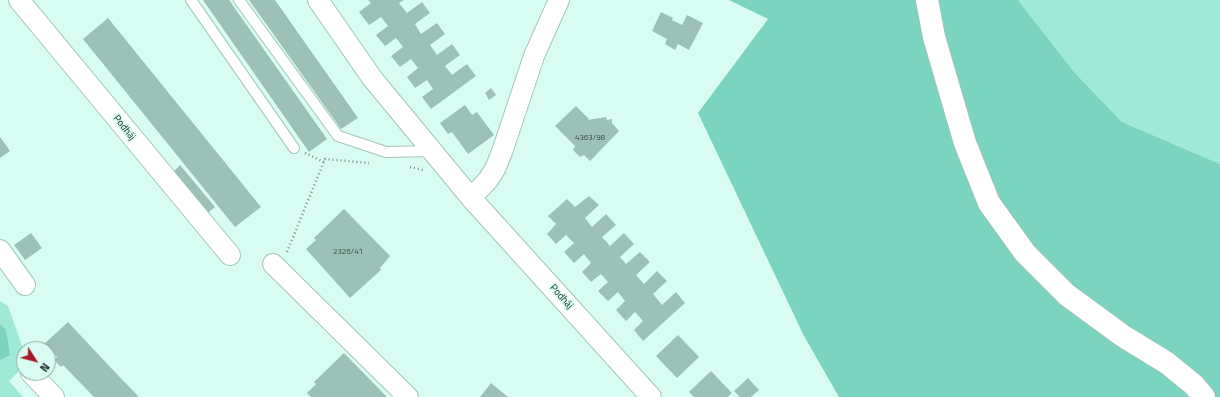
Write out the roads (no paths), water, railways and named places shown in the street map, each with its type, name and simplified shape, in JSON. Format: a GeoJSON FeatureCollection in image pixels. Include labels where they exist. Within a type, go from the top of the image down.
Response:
{"type":"FeatureCollection","features":[{"type":"Feature","properties":{"kind":"street","name":"Podháj"},"geometry":{"type":"LineString","coordinates":[[19,0],[230,255]]}},
{"type":"Feature","properties":{"kind":"street","name":"Podháj"},"geometry":{"type":"LineString","coordinates":[[318,0],[372,78],[471,198],[651,397]]}},
{"type":"Feature","properties":{"kind":"street"},"geometry":{"type":"LineString","coordinates":[[471,198],[488,180],[495,169],[534,56],[559,0]]}},
{"type":"Feature","properties":{"kind":"street"},"geometry":{"type":"LineString","coordinates":[[927,0],[934,37],[965,143],[989,203],[1025,253],[1067,295],[1123,336],[1167,363],[1194,386],[1204,397]]}},
{"type":"Feature","properties":{"kind":"street"},"geometry":{"type":"LineString","coordinates":[[0,250],[24,285]]}},
{"type":"Feature","properties":{"kind":"street"},"geometry":{"type":"LineString","coordinates":[[280,259],[408,397]]}},
{"type":"Feature","properties":{"kind":"street"},"geometry":{"type":"LineString","coordinates":[[39,381],[54,397]]}},
{"type":"Feature","properties":{"kind":"lane"},"geometry":{"type":"LineString","coordinates":[[191,0],[294,148]]}},
{"type":"Feature","properties":{"kind":"lane"},"geometry":{"type":"LineString","coordinates":[[239,0],[338,136],[386,152],[433,151]]}}]}
